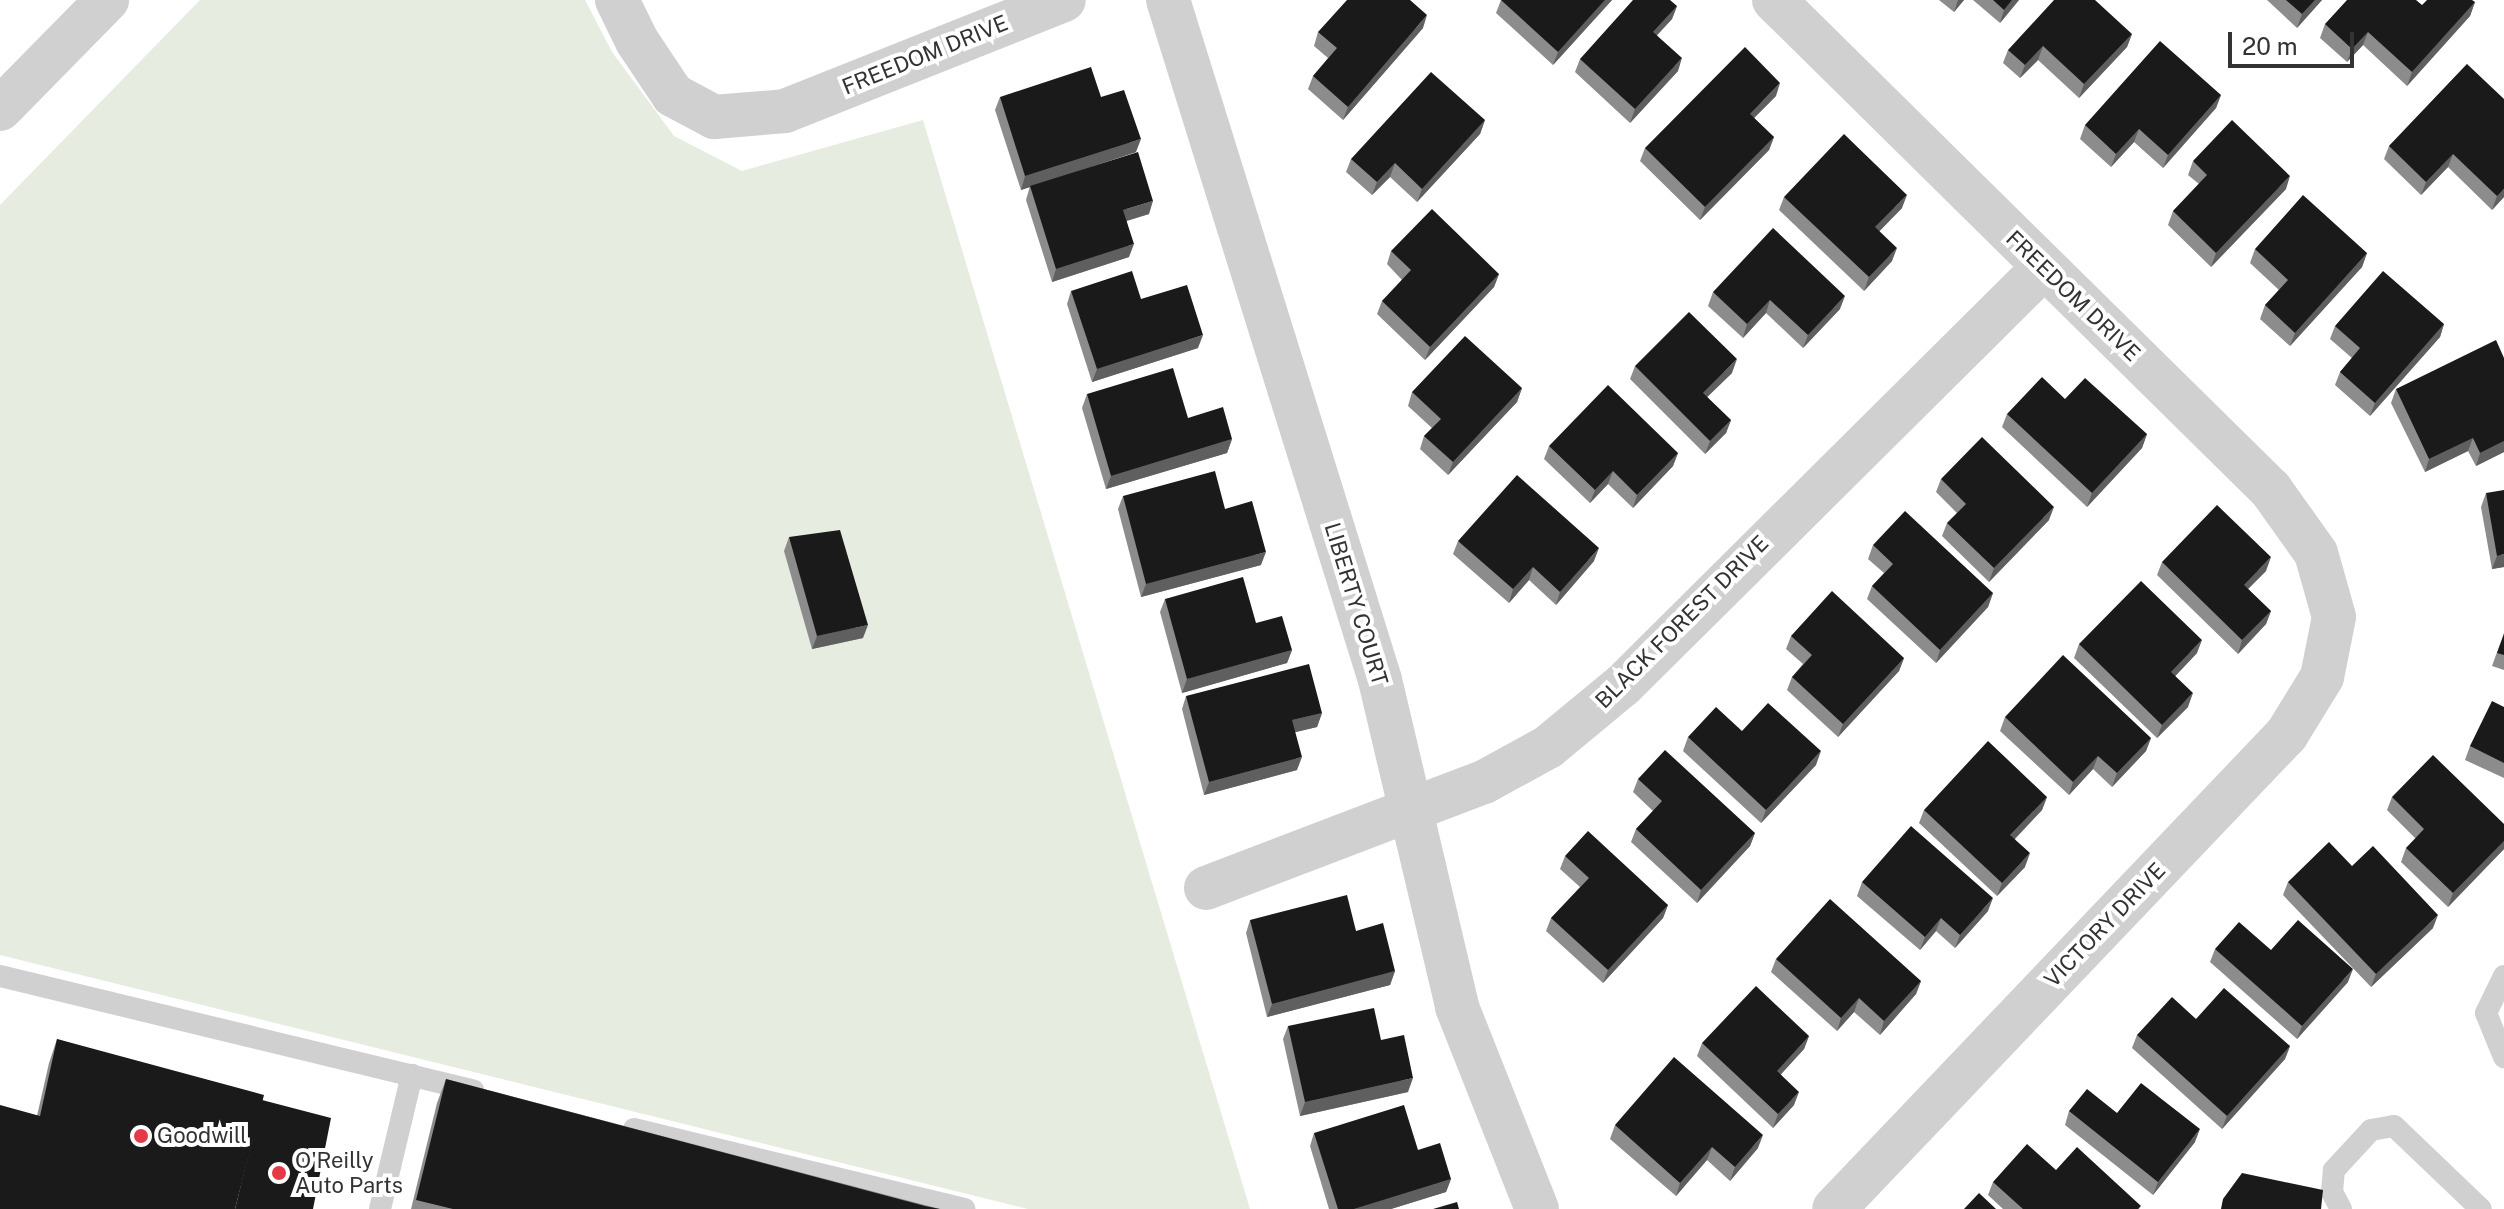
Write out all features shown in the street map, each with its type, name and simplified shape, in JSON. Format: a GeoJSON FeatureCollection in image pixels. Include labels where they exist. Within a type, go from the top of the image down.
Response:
{"type":"FeatureCollection","features":[{"type":"Feature","properties":{"kind":"street"},"geometry":{"type":"LineString","coordinates":[[0,109],[107,0]]}},
{"type":"Feature","properties":{"kind":"street","name":"FREEDOM DRIVE"},"geometry":{"type":"LineString","coordinates":[[617,0],[637,41],[673,95],[714,117],[785,111],[1064,0]]}},
{"type":"Feature","properties":{"kind":"street","name":"LIBERTY COURT"},"geometry":{"type":"LineString","coordinates":[[1168,0],[1380,680],[1407,809],[1457,1007],[1537,1209]]}},
{"type":"Feature","properties":{"kind":"street","name":"FREEDOM DRIVE"},"geometry":{"type":"LineString","coordinates":[[1774,0],[2294,517],[2316,553],[2334,617]]}},
{"type":"Feature","properties":{"kind":"street","name":"BLACK FOREST DRIVE"},"geometry":{"type":"LineString","coordinates":[[1206,888],[1484,782],[1548,747],[1623,685],[2043,268]]}},
{"type":"Feature","properties":{"kind":"street","name":"VICTORY DRIVE"},"geometry":{"type":"LineString","coordinates":[[1834,1209],[2287,734],[2322,677],[2334,617]]}},
{"type":"Feature","properties":{"kind":"lane"},"geometry":{"type":"LineString","coordinates":[[0,976],[488,1094]]}},
{"type":"Feature","properties":{"kind":"lane"},"geometry":{"type":"LineString","coordinates":[[2504,976],[2486,1013],[2504,1057]]}},
{"type":"Feature","properties":{"kind":"lane"},"geometry":{"type":"LineString","coordinates":[[380,1209],[412,1075]]}},
{"type":"Feature","properties":{"kind":"lane"},"geometry":{"type":"LineString","coordinates":[[611,1124],[964,1209]]}},
{"type":"Feature","properties":{"kind":"lane"},"geometry":{"type":"LineString","coordinates":[[2341,1209],[2332,1192],[2334,1170],[2371,1130],[2394,1126],[2481,1209]]}},
{"type":"Feature","properties":{"kind":"shaded area"},"geometry":{"type":"Polygon","coordinates":[[[200,0],[585,0],[612,52],[674,136],[742,171],[923,120],[1250,1209],[1028,1209],[0,955],[0,205],[200,0]]]}},
{"type":"Feature","properties":{"kind":"building"},"geometry":{"type":"Polygon","coordinates":[[[1347,0],[1410,0],[1427,15],[1348,107],[1313,76],[1337,48],[1318,32],[1347,0]]]}},
{"type":"Feature","properties":{"kind":"building"},"geometry":{"type":"Polygon","coordinates":[[[1501,0],[1605,0],[1558,52],[1501,0]]]}},
{"type":"Feature","properties":{"kind":"building"},"geometry":{"type":"Polygon","coordinates":[[[1633,0],[1670,0],[1677,6],[1653,32],[1682,58],[1635,109],[1580,59],[1633,0]]]}},
{"type":"Feature","properties":{"kind":"building"},"geometry":{"type":"Polygon","coordinates":[[[1993,0],[2012,0],[2004,10],[1993,0]]]}},
{"type":"Feature","properties":{"kind":"building"},"geometry":{"type":"Polygon","coordinates":[[[2054,0],[2095,0],[2132,34],[2084,84],[2043,46],[2025,65],[2008,50],[2054,0]]]}},
{"type":"Feature","properties":{"kind":"building"},"geometry":{"type":"Polygon","coordinates":[[[2286,0],[2315,0],[2302,14],[2286,0]]]}},
{"type":"Feature","properties":{"kind":"building"},"geometry":{"type":"Polygon","coordinates":[[[2347,0],[2416,0],[2422,5],[2427,0],[2475,2],[2412,72],[2368,32],[2352,49],[2325,24],[2347,0]]]}},
{"type":"Feature","properties":{"kind":"building"},"geometry":{"type":"Polygon","coordinates":[[[2160,41],[2221,95],[2168,155],[2139,129],[2116,154],[2085,125],[2160,41]]]}},
{"type":"Feature","properties":{"kind":"building"},"geometry":{"type":"Polygon","coordinates":[[[1745,47],[1780,83],[1750,114],[1774,137],[1705,207],[1645,148],[1745,47]]]}},
{"type":"Feature","properties":{"kind":"building"},"geometry":{"type":"Polygon","coordinates":[[[2467,64],[2504,99],[2504,189],[2497,196],[2453,154],[2426,182],[2389,146],[2467,64]]]}},
{"type":"Feature","properties":{"kind":"building"},"geometry":{"type":"Polygon","coordinates":[[[1091,67],[1101,97],[1124,90],[1141,139],[1025,176],[1000,97],[1091,67]]]}},
{"type":"Feature","properties":{"kind":"building"},"geometry":{"type":"Polygon","coordinates":[[[1431,72],[1485,120],[1422,189],[1395,163],[1377,182],[1351,159],[1431,72]]]}},
{"type":"Feature","properties":{"kind":"building"},"geometry":{"type":"Polygon","coordinates":[[[2232,120],[2290,176],[2216,253],[2173,211],[2207,175],[2193,161],[2232,120]]]}},
{"type":"Feature","properties":{"kind":"building"},"geometry":{"type":"Polygon","coordinates":[[[1844,134],[1907,195],[1875,227],[1897,248],[1869,277],[1784,197],[1844,134]]]}},
{"type":"Feature","properties":{"kind":"building"},"geometry":{"type":"Polygon","coordinates":[[[1138,152],[1153,201],[1123,210],[1134,244],[1056,269],[1030,186],[1138,152]]]}},
{"type":"Feature","properties":{"kind":"building"},"geometry":{"type":"Polygon","coordinates":[[[2303,195],[2367,253],[2295,333],[2265,305],[2288,280],[2255,249],[2303,195]]]}},
{"type":"Feature","properties":{"kind":"building"},"geometry":{"type":"Polygon","coordinates":[[[1432,209],[1499,274],[1430,347],[1382,301],[1411,270],[1391,251],[1432,209]]]}},
{"type":"Feature","properties":{"kind":"building"},"geometry":{"type":"Polygon","coordinates":[[[1773,228],[1845,296],[1808,335],[1770,300],[1747,324],[1713,292],[1773,228]]]}},
{"type":"Feature","properties":{"kind":"building"},"geometry":{"type":"Polygon","coordinates":[[[1132,271],[1141,299],[1187,285],[1203,335],[1097,369],[1071,291],[1132,271]]]}},
{"type":"Feature","properties":{"kind":"building"},"geometry":{"type":"Polygon","coordinates":[[[2383,271],[2444,324],[2375,403],[2340,372],[2360,348],[2335,326],[2383,271]]]}},
{"type":"Feature","properties":{"kind":"building"},"geometry":{"type":"Polygon","coordinates":[[[1689,312],[1737,359],[1703,393],[1731,420],[1710,441],[1635,366],[1689,312]]]}},
{"type":"Feature","properties":{"kind":"building"},"geometry":{"type":"Polygon","coordinates":[[[1465,336],[1522,388],[1453,462],[1424,436],[1441,419],[1412,392],[1465,336]]]}},
{"type":"Feature","properties":{"kind":"building"},"geometry":{"type":"Polygon","coordinates":[[[2496,340],[2504,358],[2504,441],[2480,453],[2473,438],[2429,459],[2396,389],[2496,340]]]}},
{"type":"Feature","properties":{"kind":"building"},"geometry":{"type":"Polygon","coordinates":[[[1173,368],[1188,418],[1223,407],[1232,439],[1111,476],[1087,394],[1173,368]]]}},
{"type":"Feature","properties":{"kind":"building"},"geometry":{"type":"Polygon","coordinates":[[[2042,377],[2065,399],[2085,378],[2147,434],[2092,493],[2007,414],[2042,377]]]}},
{"type":"Feature","properties":{"kind":"building"},"geometry":{"type":"Polygon","coordinates":[[[1608,385],[1678,453],[1637,495],[1613,471],[1595,490],[1549,446],[1608,385]]]}},
{"type":"Feature","properties":{"kind":"building"},"geometry":{"type":"Polygon","coordinates":[[[1982,437],[2054,507],[1994,568],[1947,523],[1966,504],[1941,479],[1982,437]]]}},
{"type":"Feature","properties":{"kind":"building"},"geometry":{"type":"Polygon","coordinates":[[[1215,471],[1225,509],[1252,501],[1266,552],[1146,584],[1123,496],[1215,471]]]}},
{"type":"Feature","properties":{"kind":"building"},"geometry":{"type":"Polygon","coordinates":[[[1517,475],[1599,548],[1560,592],[1533,567],[1513,589],[1458,541],[1517,475]]]}},
{"type":"Feature","properties":{"kind":"building"},"geometry":{"type":"Polygon","coordinates":[[[2504,490],[2504,554],[2497,556],[2486,493],[2504,490]]]}},
{"type":"Feature","properties":{"kind":"building"},"geometry":{"type":"Polygon","coordinates":[[[2217,505],[2271,557],[2244,585],[2271,611],[2242,640],[2162,562],[2217,505]]]}},
{"type":"Feature","properties":{"kind":"building"},"geometry":{"type":"Polygon","coordinates":[[[1905,511],[1993,593],[1940,650],[1872,586],[1893,564],[1873,545],[1905,511]]]}},
{"type":"Feature","properties":{"kind":"building"},"geometry":{"type":"Polygon","coordinates":[[[840,530],[868,625],[817,636],[789,537],[840,530]]]}},
{"type":"Feature","properties":{"kind":"building"},"geometry":{"type":"Polygon","coordinates":[[[1243,577],[1256,623],[1282,616],[1292,650],[1187,679],[1165,599],[1243,577]]]}},
{"type":"Feature","properties":{"kind":"building"},"geometry":{"type":"Polygon","coordinates":[[[2141,581],[2202,640],[2171,672],[2193,693],[2162,725],[2079,644],[2141,581]]]}},
{"type":"Feature","properties":{"kind":"building"},"geometry":{"type":"Polygon","coordinates":[[[1832,591],[1904,658],[1843,724],[1792,677],[1812,655],[1791,636],[1832,591]]]}},
{"type":"Feature","properties":{"kind":"building"},"geometry":{"type":"Polygon","coordinates":[[[2504,634],[2504,655],[2497,653],[2504,634]]]}},
{"type":"Feature","properties":{"kind":"building"},"geometry":{"type":"Polygon","coordinates":[[[2063,655],[2151,738],[2117,773],[2098,756],[2073,782],[2005,717],[2063,655]]]}},
{"type":"Feature","properties":{"kind":"building"},"geometry":{"type":"Polygon","coordinates":[[[1309,664],[1322,713],[1292,720],[1302,757],[1209,782],[1186,696],[1309,664]]]}},
{"type":"Feature","properties":{"kind":"building"},"geometry":{"type":"Polygon","coordinates":[[[2492,701],[2504,707],[2504,763],[2470,746],[2492,701]]]}},
{"type":"Feature","properties":{"kind":"building"},"geometry":{"type":"Polygon","coordinates":[[[1768,703],[1821,751],[1766,810],[1688,737],[1716,707],[1742,731],[1768,703]]]}},
{"type":"Feature","properties":{"kind":"building"},"geometry":{"type":"Polygon","coordinates":[[[1988,741],[2047,797],[2010,835],[2030,853],[2002,883],[1924,810],[1988,741]]]}},
{"type":"Feature","properties":{"kind":"building"},"geometry":{"type":"Polygon","coordinates":[[[1665,750],[1755,833],[1701,890],[1636,829],[1662,801],[1638,779],[1665,750]]]}},
{"type":"Feature","properties":{"kind":"building"},"geometry":{"type":"Polygon","coordinates":[[[2433,755],[2504,824],[2504,841],[2453,893],[2406,848],[2424,829],[2392,797],[2433,755]]]}},
{"type":"Feature","properties":{"kind":"building"},"geometry":{"type":"Polygon","coordinates":[[[1911,826],[1993,898],[1960,935],[1941,918],[1925,937],[1862,882],[1911,826]]]}},
{"type":"Feature","properties":{"kind":"building"},"geometry":{"type":"Polygon","coordinates":[[[1588,831],[1668,905],[1608,970],[1551,918],[1589,878],[1565,856],[1588,831]]]}},
{"type":"Feature","properties":{"kind":"building"},"geometry":{"type":"Polygon","coordinates":[[[2329,842],[2352,866],[2373,846],[2438,915],[2376,974],[2288,882],[2329,842]]]}},
{"type":"Feature","properties":{"kind":"building"},"geometry":{"type":"Polygon","coordinates":[[[1347,895],[1356,931],[1383,923],[1395,971],[1272,1004],[1250,920],[1347,895]]]}},
{"type":"Feature","properties":{"kind":"building"},"geometry":{"type":"Polygon","coordinates":[[[1830,899],[1921,981],[1884,1021],[1859,998],[1841,1018],[1776,959],[1830,899]]]}},
{"type":"Feature","properties":{"kind":"building"},"geometry":{"type":"Polygon","coordinates":[[[2298,920],[2353,969],[2302,1026],[2215,949],[2239,922],[2271,950],[2298,920]]]}},
{"type":"Feature","properties":{"kind":"building"},"geometry":{"type":"Polygon","coordinates":[[[1756,986],[1809,1036],[1777,1071],[1799,1092],[1778,1114],[1702,1043],[1756,986]]]}},
{"type":"Feature","properties":{"kind":"building"},"geometry":{"type":"Polygon","coordinates":[[[2224,988],[2290,1046],[2227,1116],[2137,1035],[2172,997],[2196,1019],[2224,988]]]}},
{"type":"Feature","properties":{"kind":"building"},"geometry":{"type":"Polygon","coordinates":[[[1374,1008],[1381,1040],[1404,1035],[1413,1078],[1305,1102],[1288,1026],[1374,1008]]]}},
{"type":"Feature","properties":{"kind":"building","name":"Goodwill"},"geometry":{"type":"Polygon","coordinates":[[[57,1039],[264,1095],[235,1209],[0,1209],[0,1105],[40,1116],[57,1039]]]}},
{"type":"Feature","properties":{"kind":"building"},"geometry":{"type":"Polygon","coordinates":[[[1674,1057],[1763,1135],[1735,1167],[1712,1147],[1680,1183],[1615,1125],[1674,1057]]]}},
{"type":"Feature","properties":{"kind":"building"},"geometry":{"type":"Polygon","coordinates":[[[446,1079],[940,1209],[453,1209],[416,1200],[446,1079]]]}},
{"type":"Feature","properties":{"kind":"building"},"geometry":{"type":"Polygon","coordinates":[[[2141,1083],[2200,1129],[2158,1182],[2069,1111],[2087,1089],[2117,1113],[2141,1083]]]}},
{"type":"Feature","properties":{"kind":"building","name":"O'Reilly Auto Parts"},"geometry":{"type":"Polygon","coordinates":[[[262,1100],[331,1118],[313,1209],[235,1209],[262,1100]]]}},
{"type":"Feature","properties":{"kind":"building"},"geometry":{"type":"Polygon","coordinates":[[[1404,1105],[1418,1150],[1440,1143],[1451,1179],[1354,1209],[1338,1209],[1314,1133],[1404,1105]]]}},
{"type":"Feature","properties":{"kind":"building"},"geometry":{"type":"Polygon","coordinates":[[[2027,1144],[2056,1170],[2077,1147],[2141,1206],[2138,1209],[2023,1209],[1993,1182],[2027,1144]]]}},
{"type":"Feature","properties":{"kind":"building"},"geometry":{"type":"Polygon","coordinates":[[[2242,1173],[2323,1190],[2321,1209],[2221,1209],[2223,1199],[2242,1173]]]}},
{"type":"Feature","properties":{"kind":"building"},"geometry":{"type":"Polygon","coordinates":[[[1979,1193],[1996,1209],[1964,1209],[1979,1193]]]}},
{"type":"Feature","properties":{"kind":"building"},"geometry":{"type":"Polygon","coordinates":[[[1457,1202],[1459,1209],[1433,1209],[1457,1202]]]}},
{"type":"Feature","properties":{"kind":"place","name":"Goodwill"},"geometry":{"type":"Point","coordinates":[141,1136]}},
{"type":"Feature","properties":{"kind":"place","name":"O'Reilly Auto Parts"},"geometry":{"type":"Point","coordinates":[279,1173]}}]}
